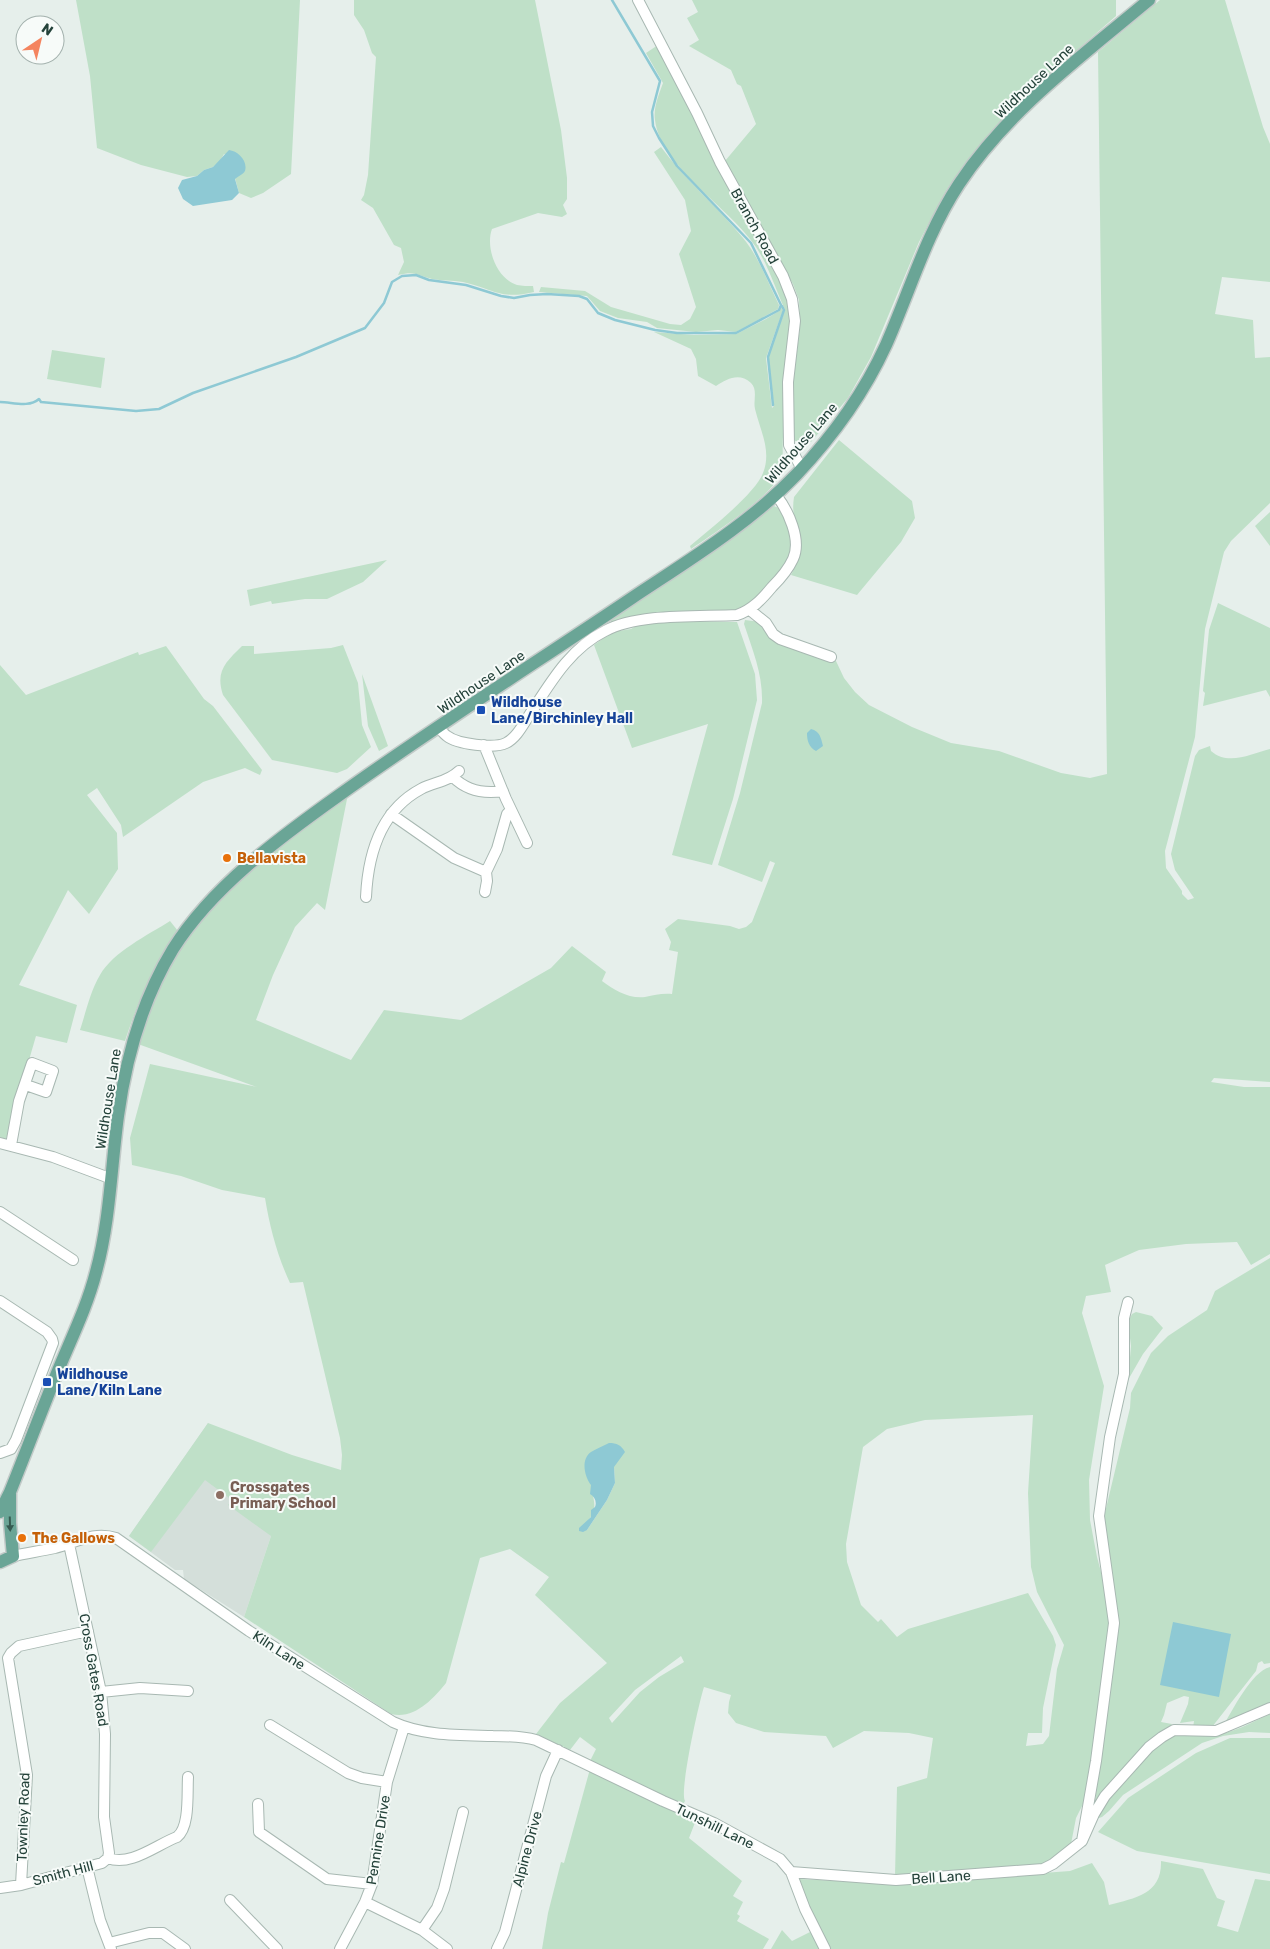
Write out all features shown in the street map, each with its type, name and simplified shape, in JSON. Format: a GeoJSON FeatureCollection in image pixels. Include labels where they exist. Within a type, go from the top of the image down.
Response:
{"type":"FeatureCollection","features":[{"type":"Feature","properties":{"kind":"main road","name":"Wildhouse Lane"},"geometry":{"type":"LineString","coordinates":[[0,1512],[10,1492],[96,1274],[106,1227],[119,1111],[132,1041],[150,994],[172,951],[192,922],[238,875],[285,833],[363,778],[684,563],[745,520],[776,495],[802,469],[837,427],[869,379],[887,343],[928,242],[960,184],[986,149],[1024,106],[1149,0]]}},
{"type":"Feature","properties":{"kind":"main road","name":"Wildhouse Lane"},"geometry":{"type":"LineString","coordinates":[[10,1492],[13,1556]]}},
{"type":"Feature","properties":{"kind":"main road"},"geometry":{"type":"LineString","coordinates":[[0,1562],[13,1556]]}},
{"type":"Feature","properties":{"kind":"street","name":"Branch Road"},"geometry":{"type":"LineString","coordinates":[[638,0],[697,113],[720,162],[783,276],[792,299],[795,321],[788,382],[789,445],[802,469]]}},
{"type":"Feature","properties":{"kind":"street"},"geometry":{"type":"LineString","coordinates":[[439,728],[447,736],[471,744],[497,746],[506,743],[516,735],[553,678],[572,654],[608,629],[646,619],[737,615],[750,610],[770,590],[793,558],[795,548],[791,519],[786,508],[776,495]]}},
{"type":"Feature","properties":{"kind":"street"},"geometry":{"type":"LineString","coordinates":[[750,610],[766,623],[773,634],[780,639],[831,657]]}},
{"type":"Feature","properties":{"kind":"street"},"geometry":{"type":"LineString","coordinates":[[484,745],[527,843]]}},
{"type":"Feature","properties":{"kind":"street"},"geometry":{"type":"LineString","coordinates":[[366,897],[370,857],[380,831],[391,814],[408,797],[419,790],[456,774],[458,782],[474,791],[503,791]]}},
{"type":"Feature","properties":{"kind":"street"},"geometry":{"type":"LineString","coordinates":[[485,892],[486,872],[497,849],[507,814],[511,810]]}},
{"type":"Feature","properties":{"kind":"street"},"geometry":{"type":"LineString","coordinates":[[391,814],[454,858],[486,872]]}},
{"type":"Feature","properties":{"kind":"street"},"geometry":{"type":"LineString","coordinates":[[0,1155],[26,1085]]}},
{"type":"Feature","properties":{"kind":"street"},"geometry":{"type":"LineString","coordinates":[[5,1144],[53,1157],[112,1180]]}},
{"type":"Feature","properties":{"kind":"street"},"geometry":{"type":"LineString","coordinates":[[0,1212],[73,1260]]}},
{"type":"Feature","properties":{"kind":"street"},"geometry":{"type":"LineString","coordinates":[[0,1301],[47,1332],[52,1338],[53,1343],[16,1440],[11,1449],[0,1453]]}},
{"type":"Feature","properties":{"kind":"street"},"geometry":{"type":"LineString","coordinates":[[1082,1841],[1096,1761],[1114,1623],[1099,1516],[1110,1437],[1124,1374],[1124,1318],[1128,1302]]}},
{"type":"Feature","properties":{"kind":"street","name":"Kiln Lane"},"geometry":{"type":"LineString","coordinates":[[13,1556],[69,1544],[100,1534],[116,1538],[249,1631],[369,1708],[404,1727],[444,1734],[528,1738],[558,1750]]}},
{"type":"Feature","properties":{"kind":"street","name":"Cross Gates Road"},"geometry":{"type":"LineString","coordinates":[[69,1544],[101,1692],[105,1734],[104,1817],[108,1858]]}},
{"type":"Feature","properties":{"kind":"street","name":"Townley Road"},"geometry":{"type":"LineString","coordinates":[[21,1885],[27,1775],[8,1658],[20,1646],[88,1631]]}},
{"type":"Feature","properties":{"kind":"street"},"geometry":{"type":"LineString","coordinates":[[101,1692],[140,1688],[188,1691]]}},
{"type":"Feature","properties":{"kind":"street"},"geometry":{"type":"LineString","coordinates":[[1082,1841],[1094,1814],[1105,1796],[1149,1747],[1162,1737],[1174,1730],[1216,1731],[1270,1708]]}},
{"type":"Feature","properties":{"kind":"street","name":"Pennine Drive"},"geometry":{"type":"LineString","coordinates":[[340,1949],[366,1902],[372,1884],[388,1782],[404,1727]]}},
{"type":"Feature","properties":{"kind":"street"},"geometry":{"type":"LineString","coordinates":[[271,1728],[348,1773],[362,1778],[388,1782]]}},
{"type":"Feature","properties":{"kind":"street","name":"Tunshill Lane"},"geometry":{"type":"LineString","coordinates":[[558,1750],[663,1801],[714,1823],[780,1859],[791,1872],[805,1909],[825,1949]]}},
{"type":"Feature","properties":{"kind":"street","name":"Alpine Drive"},"geometry":{"type":"LineString","coordinates":[[497,1949],[505,1932],[546,1776],[558,1750]]}},
{"type":"Feature","properties":{"kind":"street","name":"Smith Hill"},"geometry":{"type":"LineString","coordinates":[[0,1888],[21,1885],[102,1863],[108,1858],[124,1859],[143,1853],[182,1834],[186,1824],[188,1778]]}},
{"type":"Feature","properties":{"kind":"street"},"geometry":{"type":"LineString","coordinates":[[258,1804],[258,1832],[327,1879],[372,1884]]}},
{"type":"Feature","properties":{"kind":"street"},"geometry":{"type":"LineString","coordinates":[[422,1930],[437,1908],[444,1889],[463,1812]]}},
{"type":"Feature","properties":{"kind":"street","name":"Bell Lane"},"geometry":{"type":"LineString","coordinates":[[791,1872],[896,1880],[1043,1869],[1053,1864],[1082,1841]]}},
{"type":"Feature","properties":{"kind":"street"},"geometry":{"type":"LineString","coordinates":[[86,1867],[100,1920],[110,1946],[149,1933],[163,1933],[185,1949]]}},
{"type":"Feature","properties":{"kind":"street"},"geometry":{"type":"LineString","coordinates":[[230,1900],[278,1949]]}},
{"type":"Feature","properties":{"kind":"street"},"geometry":{"type":"LineString","coordinates":[[366,1902],[422,1930],[447,1949]]}},
{"type":"Feature","properties":{"kind":"shaded area","name":"Crossgates Primary School"},"geometry":{"type":"Polygon","coordinates":[[[208,1423],[271,1536],[244,1617],[184,1579],[183,1570],[175,1570],[129,1536],[208,1423]]]}},
{"type":"Feature","properties":{"kind":"green space"},"geometry":{"type":"Polygon","coordinates":[[[76,0],[300,0],[291,174],[263,193],[251,198],[239,193],[235,178],[245,171],[245,167],[224,154],[213,167],[204,170],[197,176],[187,177],[141,165],[97,148],[90,76],[76,0]]]}},
{"type":"Feature","properties":{"kind":"green space"},"geometry":{"type":"Polygon","coordinates":[[[354,0],[535,0],[561,130],[567,178],[567,199],[563,205],[567,214],[562,217],[538,213],[492,229],[490,237],[494,262],[498,270],[510,282],[517,285],[533,286],[534,292],[513,295],[497,293],[463,282],[432,279],[412,273],[398,275],[404,262],[401,248],[394,245],[373,208],[361,200],[364,195],[368,175],[376,57],[372,53],[364,30],[354,15],[354,0]]]}},
{"type":"Feature","properties":{"kind":"green space"},"geometry":{"type":"Polygon","coordinates":[[[692,0],[1116,0],[1116,16],[1008,113],[966,162],[947,189],[919,242],[871,357],[848,398],[811,442],[795,441],[793,435],[793,385],[800,327],[799,300],[793,284],[725,161],[756,124],[741,86],[737,84],[731,70],[689,46],[699,40],[687,18],[698,12],[692,0]]]}},
{"type":"Feature","properties":{"kind":"green space"},"geometry":{"type":"Polygon","coordinates":[[[1160,0],[1225,0],[1263,127],[1270,144],[1270,282],[1222,277],[1215,314],[1253,320],[1255,358],[1270,357],[1270,503],[1231,541],[1224,552],[1205,629],[1195,737],[1165,851],[1166,868],[1182,891],[1182,894],[1188,900],[1194,898],[1175,870],[1171,854],[1195,756],[1199,750],[1210,746],[1211,751],[1225,758],[1240,758],[1270,749],[1270,1082],[1214,1078],[1211,1082],[1244,1087],[1270,1087],[1270,1254],[1251,1265],[1237,1242],[1186,1244],[1139,1250],[1105,1265],[1111,1292],[1086,1296],[1082,1313],[1104,1386],[1089,1480],[1090,1520],[1112,1621],[1086,1798],[1076,1818],[1071,1844],[1042,1865],[895,1876],[897,1787],[927,1778],[933,1738],[909,1733],[864,1731],[833,1748],[826,1736],[764,1732],[736,1723],[728,1713],[731,1695],[704,1687],[690,1746],[685,1781],[685,1801],[682,1806],[590,1761],[596,1749],[580,1737],[570,1750],[536,1734],[560,1703],[607,1663],[535,1595],[549,1577],[510,1549],[480,1558],[446,1683],[422,1707],[407,1714],[399,1715],[391,1714],[244,1617],[271,1536],[228,1505],[232,1500],[205,1480],[151,1552],[129,1536],[208,1423],[292,1455],[341,1470],[342,1455],[340,1438],[303,1282],[290,1283],[274,1241],[265,1198],[222,1190],[181,1176],[132,1165],[130,1138],[150,1064],[257,1087],[138,1044],[152,1004],[165,975],[187,940],[206,915],[250,871],[298,831],[348,794],[325,910],[317,903],[295,927],[273,975],[256,1020],[351,1060],[384,1010],[461,1020],[551,968],[572,946],[606,972],[602,981],[622,993],[633,997],[672,994],[678,952],[669,950],[671,942],[665,929],[678,919],[730,926],[739,929],[746,927],[752,922],[775,863],[770,861],[762,882],[718,865],[740,793],[762,703],[759,673],[744,624],[745,620],[761,622],[825,658],[836,661],[844,678],[869,705],[912,727],[951,743],[999,751],[1061,773],[1090,778],[1107,774],[1098,52],[1160,0]],[[1033,1415],[925,1420],[887,1429],[863,1447],[846,1544],[847,1562],[861,1605],[878,1622],[881,1619],[897,1637],[908,1629],[1028,1593],[1053,1636],[1056,1645],[1043,1708],[1042,1733],[1028,1733],[1026,1746],[1043,1744],[1049,1736],[1057,1669],[1064,1645],[1037,1592],[1031,1567],[1028,1493],[1033,1415]],[[614,1467],[591,1485],[594,1499],[593,1513],[580,1528],[587,1530],[607,1500],[615,1483],[614,1467]],[[681,1656],[635,1690],[609,1718],[612,1723],[640,1692],[659,1677],[684,1662],[681,1656]]]}},
{"type":"Feature","properties":{"kind":"green space"},"geometry":{"type":"Polygon","coordinates":[[[658,45],[781,277],[792,310],[787,436],[783,437],[781,472],[777,481],[756,502],[691,549],[690,546],[731,511],[758,482],[765,465],[766,449],[755,409],[755,392],[751,383],[738,377],[729,379],[716,386],[698,376],[696,359],[691,349],[654,332],[694,335],[736,334],[766,319],[779,311],[781,307],[783,310],[766,358],[772,408],[774,406],[768,357],[785,310],[756,247],[745,233],[669,154],[660,137],[655,120],[655,111],[663,83],[646,53],[658,45]]]}},
{"type":"Feature","properties":{"kind":"green space"},"geometry":{"type":"Polygon","coordinates":[[[661,147],[680,171],[749,245],[779,305],[778,309],[736,332],[718,330],[696,332],[657,328],[647,322],[618,318],[600,311],[587,296],[539,292],[541,287],[585,291],[611,307],[670,324],[681,325],[690,319],[696,307],[679,254],[691,231],[685,200],[654,152],[661,147]]]}},
{"type":"Feature","properties":{"kind":"green space"},"geometry":{"type":"Polygon","coordinates":[[[52,350],[105,358],[101,388],[47,379],[52,350]]]}},
{"type":"Feature","properties":{"kind":"green space"},"geometry":{"type":"Polygon","coordinates":[[[839,440],[912,501],[915,518],[901,542],[857,595],[791,575],[799,553],[793,508],[794,497],[839,440]]]}},
{"type":"Feature","properties":{"kind":"green space"},"geometry":{"type":"Polygon","coordinates":[[[774,506],[783,510],[789,527],[791,555],[786,565],[763,593],[741,610],[613,625],[609,619],[774,506]]]}},
{"type":"Feature","properties":{"kind":"green space"},"geometry":{"type":"Polygon","coordinates":[[[1270,512],[1270,546],[1255,526],[1270,512]]]}},
{"type":"Feature","properties":{"kind":"green space"},"geometry":{"type":"Polygon","coordinates":[[[387,560],[363,582],[327,599],[305,599],[272,604],[271,601],[250,606],[247,590],[387,560]]]}},
{"type":"Feature","properties":{"kind":"green space"},"geometry":{"type":"Polygon","coordinates":[[[1218,603],[1270,628],[1270,697],[1266,690],[1203,706],[1209,630],[1218,603]]]}},
{"type":"Feature","properties":{"kind":"green space"},"geometry":{"type":"Polygon","coordinates":[[[652,621],[737,622],[755,674],[757,700],[733,799],[712,865],[672,855],[708,724],[632,748],[594,645],[612,632],[631,629],[641,623],[652,621]]]}},
{"type":"Feature","properties":{"kind":"green space"},"geometry":{"type":"Polygon","coordinates":[[[343,645],[358,683],[362,725],[371,747],[347,769],[337,773],[272,760],[223,695],[220,679],[227,662],[242,646],[254,646],[254,654],[331,648],[343,645]]]}},
{"type":"Feature","properties":{"kind":"green space"},"geometry":{"type":"Polygon","coordinates":[[[166,646],[204,699],[213,706],[262,770],[260,775],[245,768],[203,782],[123,837],[121,825],[97,788],[87,795],[117,833],[118,869],[89,914],[68,890],[19,985],[77,1005],[67,1043],[36,1036],[6,1139],[0,1137],[0,665],[26,695],[138,652],[139,655],[166,646]]]}},
{"type":"Feature","properties":{"kind":"green space"},"geometry":{"type":"Polygon","coordinates":[[[362,674],[388,746],[379,751],[368,726],[362,674]]]}},
{"type":"Feature","properties":{"kind":"green space"},"geometry":{"type":"Polygon","coordinates":[[[170,921],[178,931],[161,957],[147,984],[125,1041],[80,1030],[88,1002],[100,975],[106,967],[122,951],[170,921]]]}},
{"type":"Feature","properties":{"kind":"green space"},"geometry":{"type":"Polygon","coordinates":[[[1270,1258],[1270,1663],[1264,1664],[1262,1661],[1258,1663],[1256,1671],[1212,1727],[1193,1728],[1194,1721],[1180,1723],[1189,1697],[1184,1696],[1167,1703],[1161,1722],[1172,1724],[1094,1808],[1114,1666],[1117,1612],[1103,1521],[1130,1408],[1131,1393],[1151,1353],[1168,1336],[1207,1310],[1215,1291],[1270,1258]]]}},
{"type":"Feature","properties":{"kind":"green space"},"geometry":{"type":"Polygon","coordinates":[[[1136,1312],[1152,1316],[1163,1328],[1143,1354],[1128,1380],[1131,1346],[1128,1322],[1132,1314],[1136,1312]]]}},
{"type":"Feature","properties":{"kind":"green space"},"geometry":{"type":"Polygon","coordinates":[[[1270,1667],[1270,1706],[1223,1726],[1249,1684],[1263,1670],[1270,1667]]]}},
{"type":"Feature","properties":{"kind":"green space"},"geometry":{"type":"Polygon","coordinates":[[[1270,1714],[1270,1733],[1249,1732],[1223,1736],[1202,1743],[1123,1795],[1109,1811],[1099,1818],[1098,1816],[1104,1806],[1120,1783],[1139,1761],[1160,1743],[1180,1734],[1212,1735],[1227,1732],[1270,1714]]]}},
{"type":"Feature","properties":{"kind":"green space"},"geometry":{"type":"Polygon","coordinates":[[[1230,1738],[1270,1738],[1270,1874],[1137,1851],[1098,1832],[1128,1798],[1196,1753],[1230,1738]]]}},
{"type":"Feature","properties":{"kind":"green space"},"geometry":{"type":"Polygon","coordinates":[[[590,1769],[696,1820],[689,1838],[742,1881],[733,1896],[743,1902],[737,1914],[740,1916],[737,1921],[769,1939],[763,1949],[542,1949],[548,1913],[561,1862],[564,1863],[590,1769]]]}},
{"type":"Feature","properties":{"kind":"green space"},"geometry":{"type":"Polygon","coordinates":[[[1161,1861],[1203,1869],[1217,1898],[1225,1901],[1217,1926],[1238,1932],[1255,1879],[1270,1881],[1270,1949],[828,1949],[799,1885],[800,1879],[892,1884],[1070,1871],[1092,1863],[1104,1882],[1109,1905],[1138,1897],[1152,1888],[1160,1872],[1161,1861]]]}},
{"type":"Feature","properties":{"kind":"green space"},"geometry":{"type":"Polygon","coordinates":[[[782,1930],[792,1941],[812,1931],[820,1949],[771,1949],[782,1930]]]}},
{"type":"Feature","properties":{"kind":"water"},"geometry":{"type":"Polygon","coordinates":[[[229,150],[239,154],[244,160],[246,167],[244,172],[235,179],[239,193],[232,200],[193,206],[183,199],[178,188],[182,180],[197,176],[204,170],[213,167],[229,150]]]}},
{"type":"Feature","properties":{"kind":"water"},"geometry":{"type":"Polygon","coordinates":[[[811,729],[818,733],[823,746],[816,751],[810,746],[807,739],[807,733],[811,729]]]}},
{"type":"Feature","properties":{"kind":"water"},"geometry":{"type":"Polygon","coordinates":[[[609,1443],[619,1445],[625,1452],[614,1467],[615,1483],[607,1500],[587,1530],[579,1531],[579,1528],[591,1517],[591,1510],[595,1507],[596,1503],[590,1494],[591,1485],[585,1473],[586,1459],[591,1452],[609,1443]]]}},
{"type":"Feature","properties":{"kind":"water"},"geometry":{"type":"Polygon","coordinates":[[[1173,1622],[1231,1634],[1219,1697],[1160,1685],[1173,1622]]]}},
{"type":"Feature","properties":{"kind":"waterway"},"geometry":{"type":"LineString","coordinates":[[0,402],[25,404],[39,399],[41,402],[136,411],[159,409],[193,393],[296,357],[365,328],[384,303],[392,282],[402,276],[416,275],[429,280],[466,285],[514,298],[547,294],[579,296],[587,299],[598,313],[615,320],[655,330],[677,333],[736,333],[779,310],[781,305],[751,243],[677,166],[659,138],[653,126],[652,112],[660,81],[612,0]]}},
{"type":"Feature","properties":{"kind":"waterway"},"geometry":{"type":"LineString","coordinates":[[773,405],[768,357],[784,310],[782,306]]}},
{"type":"Feature","properties":{"kind":"place","name":"Wildhouse Lane/Birchinley Hall"},"geometry":{"type":"Point","coordinates":[481,710]}},
{"type":"Feature","properties":{"kind":"place","name":"Bellavista"},"geometry":{"type":"Point","coordinates":[227,858]}},
{"type":"Feature","properties":{"kind":"place","name":"Wildhouse Lane/Kiln Lane"},"geometry":{"type":"Point","coordinates":[47,1382]}},
{"type":"Feature","properties":{"kind":"place","name":"Crossgates Primary School"},"geometry":{"type":"Point","coordinates":[220,1495]}},
{"type":"Feature","properties":{"kind":"place","name":"The Gallows"},"geometry":{"type":"Point","coordinates":[22,1538]}}]}
